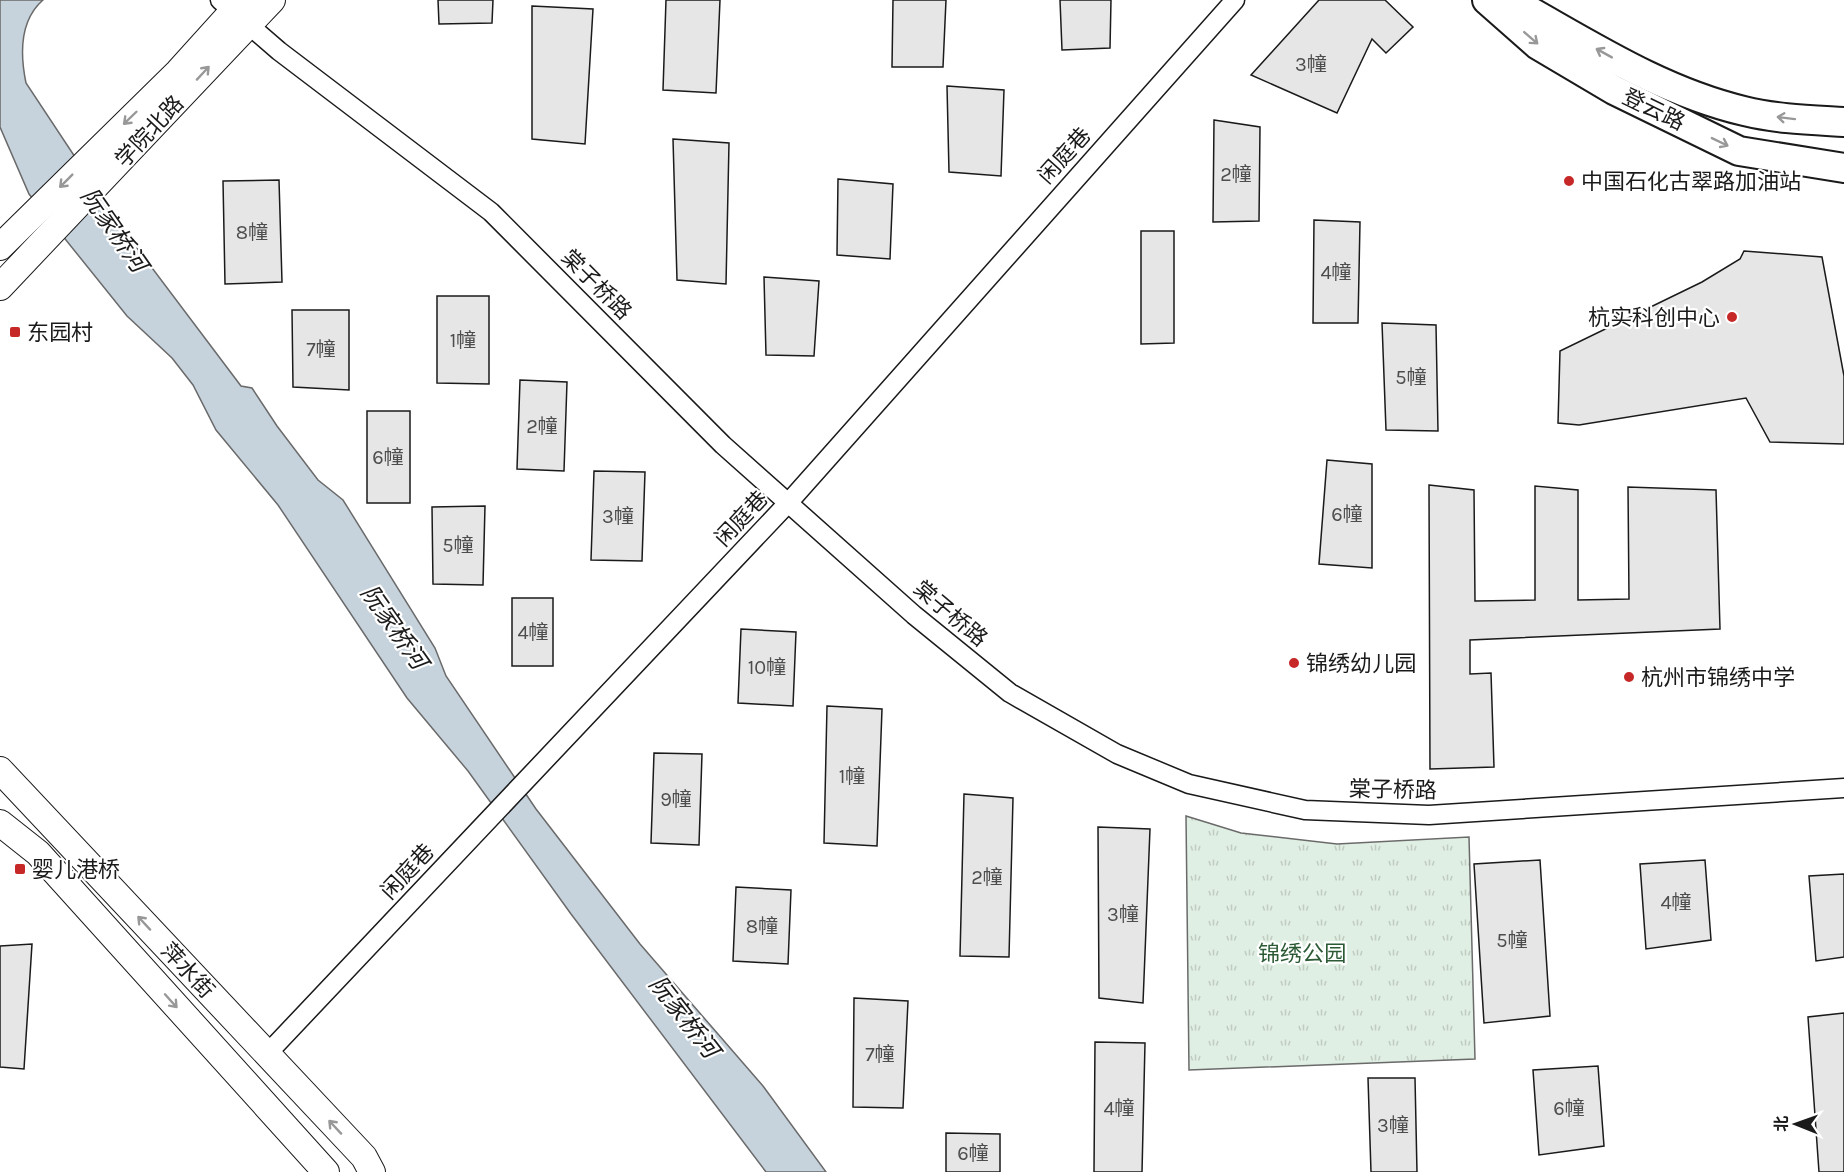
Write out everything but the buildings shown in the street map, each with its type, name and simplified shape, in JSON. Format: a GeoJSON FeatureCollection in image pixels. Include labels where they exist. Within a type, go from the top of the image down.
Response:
{"type":"FeatureCollection","features":[{"type":"Feature","properties":{"kind":"main road","name":"学院北路"},"geometry":{"type":"LineString","coordinates":[[0,246],[178,72],[237,8],[272,0]]}},
{"type":"Feature","properties":{"kind":"main road","name":"登云路"},"geometry":{"type":"LineString","coordinates":[[1487,0],[1538,45],[1614,90],[1739,151],[1844,168]]}},
{"type":"Feature","properties":{"kind":"main road","name":"登云路"},"geometry":{"type":"LineString","coordinates":[[1516,0],[1524,8],[1648,78],[1700,99],[1745,111],[1785,118],[1844,122]]}},
{"type":"Feature","properties":{"kind":"main road","name":"学院北路"},"geometry":{"type":"LineString","coordinates":[[0,286],[121,162],[237,8]]}},
{"type":"Feature","properties":{"kind":"main road","name":"萍水街"},"geometry":{"type":"LineString","coordinates":[[0,770],[364,1157],[372,1172]]}},
{"type":"Feature","properties":{"kind":"main road","name":"萍水街"},"geometry":{"type":"LineString","coordinates":[[0,823],[38,853],[326,1172]]}},
{"type":"Feature","properties":{"kind":"street","name":"闲庭巷"},"geometry":{"type":"LineString","coordinates":[[267,1054],[789,502],[1235,0]]}},
{"type":"Feature","properties":{"kind":"street","name":"棠子桥路"},"geometry":{"type":"LineString","coordinates":[[237,8],[279,51],[491,212],[723,445],[914,615],[1010,693],[1117,754],[1189,784],[1305,810],[1430,815],[1844,788]]}},
{"type":"Feature","properties":{"kind":"green space","name":"锦绣公园"},"geometry":{"type":"Polygon","coordinates":[[[1186,816],[1241,833],[1337,844],[1469,837],[1475,1059],[1189,1070],[1186,816]]]}},
{"type":"Feature","properties":{"kind":"water","name":"阮家桥河"},"geometry":{"type":"Polygon","coordinates":[[[0,0],[43,0],[35,8],[25,28],[22,50],[26,83],[122,228],[241,386],[252,388],[277,426],[318,480],[343,500],[435,648],[446,676],[536,809],[640,944],[763,1086],[826,1172],[766,1172],[571,914],[468,771],[407,698],[278,505],[216,430],[193,385],[172,358],[127,316],[29,194],[0,127],[0,0]]]}},
{"type":"Feature","properties":{"kind":"place","name":"中国石化古翠路加油站"},"geometry":{"type":"Point","coordinates":[1569,181]}},
{"type":"Feature","properties":{"kind":"place","name":"杭实科创中心"},"geometry":{"type":"Point","coordinates":[1732,317]}},
{"type":"Feature","properties":{"kind":"place","name":"东园村"},"geometry":{"type":"Point","coordinates":[15,332]}},
{"type":"Feature","properties":{"kind":"place","name":"锦绣幼儿园"},"geometry":{"type":"Point","coordinates":[1294,663]}},
{"type":"Feature","properties":{"kind":"place","name":"杭州市锦绣中学"},"geometry":{"type":"Point","coordinates":[1629,677]}},
{"type":"Feature","properties":{"kind":"place","name":"婴儿港桥"},"geometry":{"type":"Point","coordinates":[20,869]}}]}
